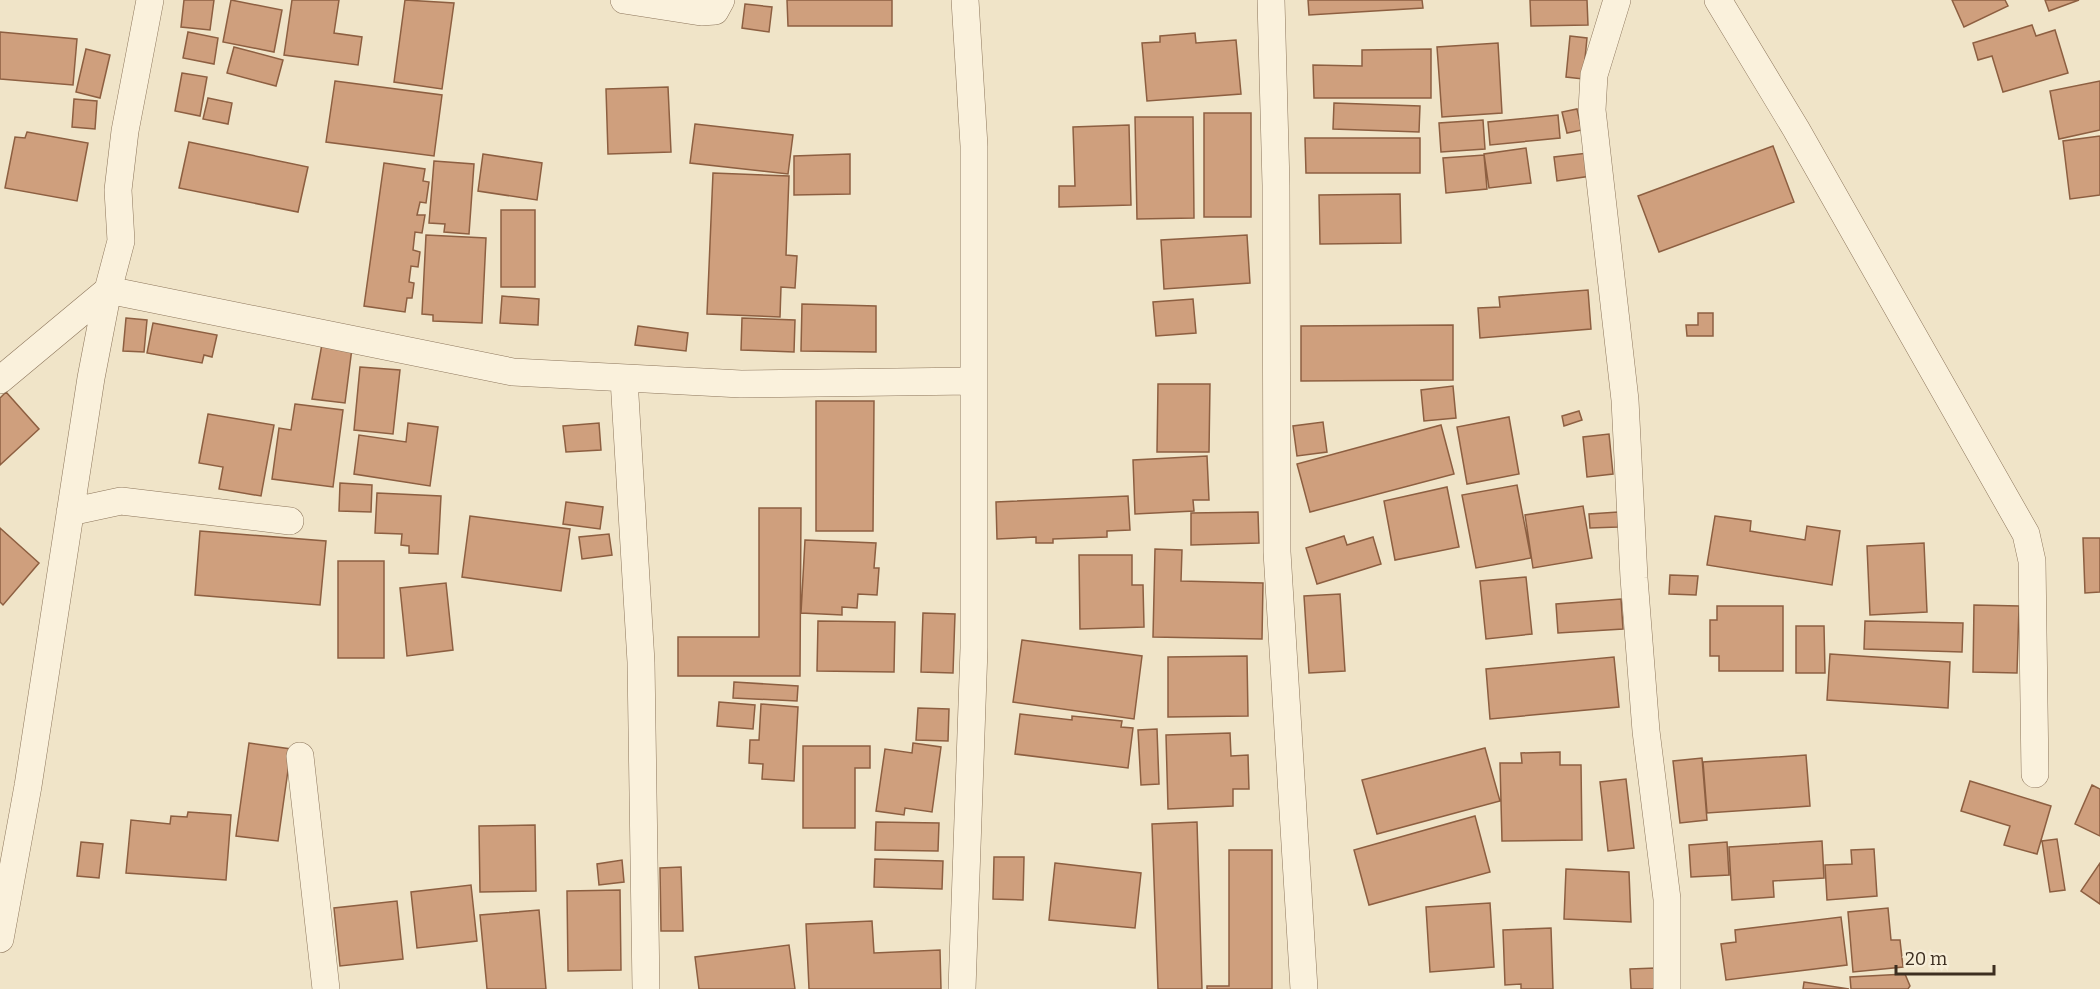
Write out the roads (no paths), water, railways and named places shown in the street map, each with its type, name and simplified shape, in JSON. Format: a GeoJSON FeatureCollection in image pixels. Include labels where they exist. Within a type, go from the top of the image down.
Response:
{"type":"FeatureCollection","features":[{"type":"Feature","properties":{"kind":"street"},"geometry":{"type":"LineString","coordinates":[[0,939],[108,290],[120,241],[118,190],[125,131],[150,0]]}},
{"type":"Feature","properties":{"kind":"street"},"geometry":{"type":"LineString","coordinates":[[624,0],[700,12],[715,11],[721,0]]}},
{"type":"Feature","properties":{"kind":"street"},"geometry":{"type":"LineString","coordinates":[[962,989],[974,648],[972,381],[974,146],[965,0]]}},
{"type":"Feature","properties":{"kind":"street"},"geometry":{"type":"LineString","coordinates":[[1271,0],[1276,197],[1277,552],[1304,989]]}},
{"type":"Feature","properties":{"kind":"street"},"geometry":{"type":"LineString","coordinates":[[1617,0],[1601,46],[1594,75],[1592,110],[1625,400],[1634,578],[1646,731],[1667,899],[1667,989]]}},
{"type":"Feature","properties":{"kind":"street"},"geometry":{"type":"LineString","coordinates":[[1718,0],[1796,129],[2026,534],[2032,561],[2035,774]]}},
{"type":"Feature","properties":{"kind":"street"},"geometry":{"type":"LineString","coordinates":[[108,290],[513,372],[741,384],[972,381]]}},
{"type":"Feature","properties":{"kind":"street"},"geometry":{"type":"LineString","coordinates":[[0,380],[108,290]]}},
{"type":"Feature","properties":{"kind":"street"},"geometry":{"type":"LineString","coordinates":[[624,379],[641,662],[646,989]]}},
{"type":"Feature","properties":{"kind":"street"},"geometry":{"type":"LineString","coordinates":[[70,512],[121,501],[290,521]]}},
{"type":"Feature","properties":{"kind":"street"},"geometry":{"type":"LineString","coordinates":[[300,756],[326,989]]}}]}
